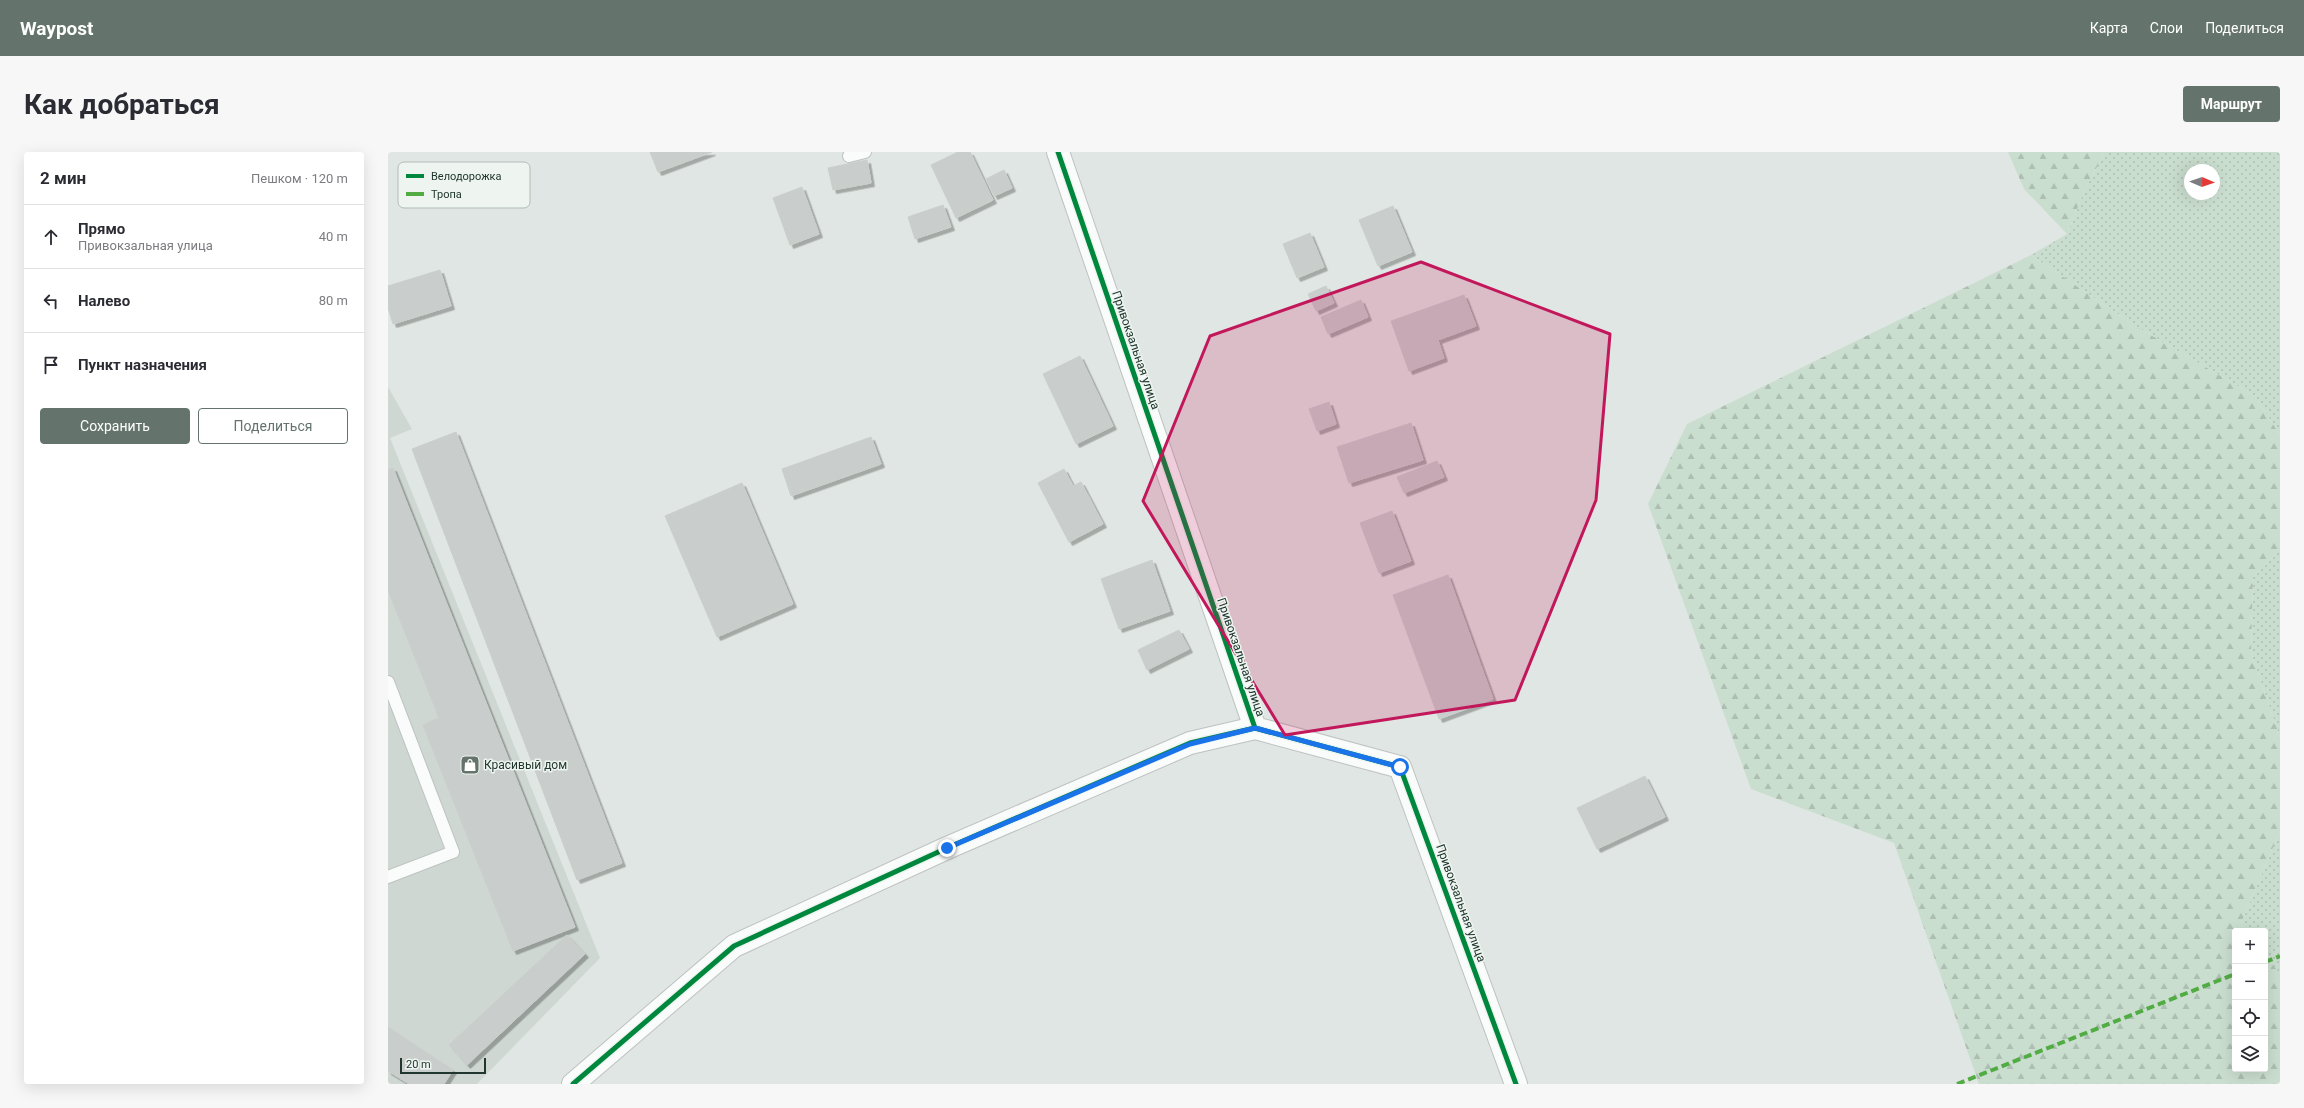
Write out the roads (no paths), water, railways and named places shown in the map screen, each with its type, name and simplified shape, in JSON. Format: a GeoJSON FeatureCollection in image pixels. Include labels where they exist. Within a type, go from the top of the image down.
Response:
{"type":"FeatureCollection","features":[{"type":"Feature","properties":{"kind":"street","name":"Привокзальная улица"},"geometry":{"type":"LineString","coordinates":[[1058,152],[1255,728],[1400,767],[1516,1084]]}},
{"type":"Feature","properties":{"kind":"street"},"geometry":{"type":"LineString","coordinates":[[572,1084],[734,946],[947,848],[1190,744],[1255,728]]}},
{"type":"Feature","properties":{"kind":"lane"},"geometry":{"type":"LineString","coordinates":[[849,156],[865,152]]}},
{"type":"Feature","properties":{"kind":"lane"},"geometry":{"type":"LineString","coordinates":[[388,682],[453,852],[388,877]]}},
{"type":"Feature","properties":{"kind":"place","name":"Красивый дом"},"geometry":{"type":"Point","coordinates":[470,765]}}]}
